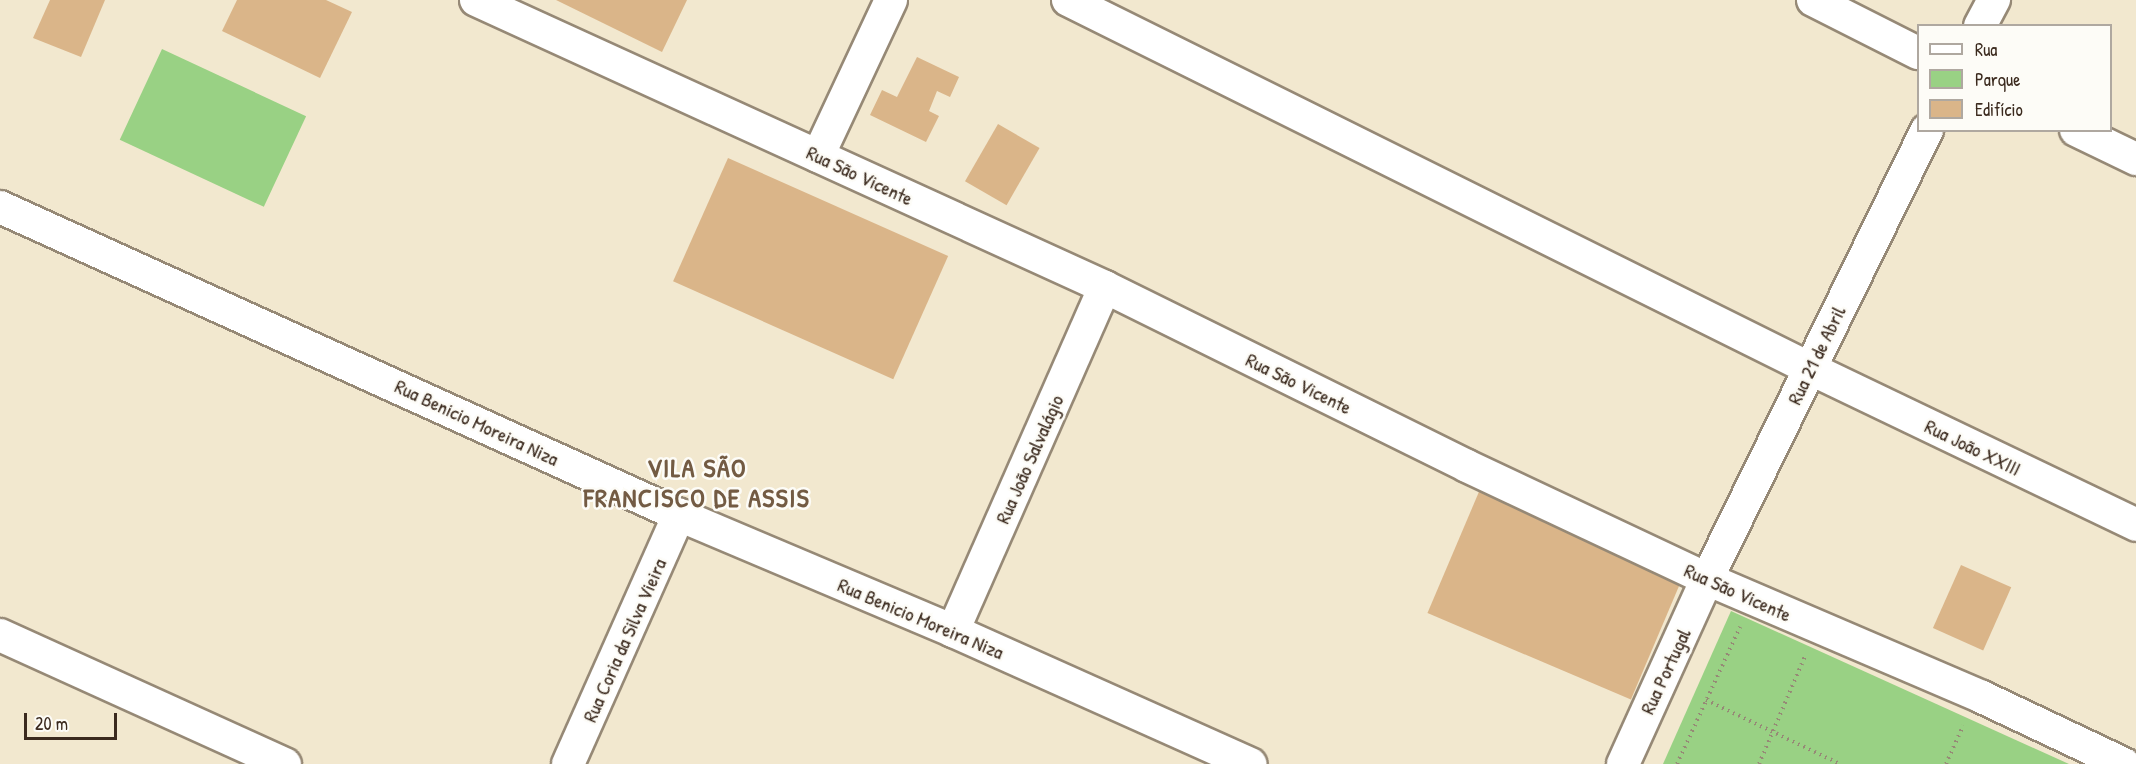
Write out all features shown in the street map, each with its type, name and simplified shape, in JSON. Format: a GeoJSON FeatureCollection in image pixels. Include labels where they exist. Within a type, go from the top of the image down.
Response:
{"type":"FeatureCollection","features":[{"type":"Feature","properties":{"kind":"street","name":"Rua São Vicente"},"geometry":{"type":"LineString","coordinates":[[476,0],[1105,287],[1467,466],[1707,579],[1982,697],[2124,764]]}},
{"type":"Feature","properties":{"kind":"street"},"geometry":{"type":"LineString","coordinates":[[818,156],[891,0]]}},
{"type":"Feature","properties":{"kind":"street","name":"Rua João XXIII"},"geometry":{"type":"LineString","coordinates":[[1068,0],[1809,368],[2136,525]]}},
{"type":"Feature","properties":{"kind":"street"},"geometry":{"type":"LineString","coordinates":[[1813,0],[1917,52]]}},
{"type":"Feature","properties":{"kind":"street"},"geometry":{"type":"LineString","coordinates":[[1981,24],[1994,0]]}},
{"type":"Feature","properties":{"kind":"street","name":"Rua 21 de Abril"},"geometry":{"type":"LineString","coordinates":[[1707,579],[1926,132]]}},
{"type":"Feature","properties":{"kind":"street"},"geometry":{"type":"LineString","coordinates":[[2080,132],[2136,159]]}},
{"type":"Feature","properties":{"kind":"street","name":"Rua Benicio Moreira Niza"},"geometry":{"type":"LineString","coordinates":[[0,207],[679,515],[953,631],[1251,764]]}},
{"type":"Feature","properties":{"kind":"street","name":"Rua João Salvalágio"},"geometry":{"type":"LineString","coordinates":[[953,631],[1105,287]]}},
{"type":"Feature","properties":{"kind":"street","name":"Rua Coria da Silva Vieira"},"geometry":{"type":"LineString","coordinates":[[568,764],[679,515]]}},
{"type":"Feature","properties":{"kind":"street","name":"Rua Portugal"},"geometry":{"type":"LineString","coordinates":[[1623,764],[1707,579]]}},
{"type":"Feature","properties":{"kind":"street"},"geometry":{"type":"LineString","coordinates":[[0,634],[285,764]]}},
{"type":"Feature","properties":{"kind":"path"},"geometry":{"type":"LineString","coordinates":[[1677,764],[1740,626]]}},
{"type":"Feature","properties":{"kind":"path"},"geometry":{"type":"LineString","coordinates":[[1759,764],[1805,656]]}},
{"type":"Feature","properties":{"kind":"path"},"geometry":{"type":"LineString","coordinates":[[1706,700],[1840,764]]}},
{"type":"Feature","properties":{"kind":"path"},"geometry":{"type":"LineString","coordinates":[[1946,764],[1963,726]]}},
{"type":"Feature","properties":{"kind":"green space"},"geometry":{"type":"Polygon","coordinates":[[[162,49],[306,116],[264,207],[120,140],[162,49]]]}},
{"type":"Feature","properties":{"kind":"green space"},"geometry":{"type":"Polygon","coordinates":[[[1731,611],[2069,764],[1663,764],[1731,611]]]}},
{"type":"Feature","properties":{"kind":"building"},"geometry":{"type":"Polygon","coordinates":[[[50,0],[105,0],[81,57],[33,38],[50,0]]]}},
{"type":"Feature","properties":{"kind":"building"},"geometry":{"type":"Polygon","coordinates":[[[237,0],[326,0],[352,12],[320,78],[222,31],[237,0]]]}},
{"type":"Feature","properties":{"kind":"building"},"geometry":{"type":"Polygon","coordinates":[[[556,0],[687,0],[662,52],[556,0]]]}},
{"type":"Feature","properties":{"kind":"building"},"geometry":{"type":"Polygon","coordinates":[[[917,57],[959,77],[950,97],[937,91],[929,111],[939,116],[926,142],[870,115],[882,90],[897,97],[917,57]]]}},
{"type":"Feature","properties":{"kind":"building"},"geometry":{"type":"Polygon","coordinates":[[[998,124],[1040,148],[1007,205],[965,181],[998,124]]]}},
{"type":"Feature","properties":{"kind":"building"},"geometry":{"type":"Polygon","coordinates":[[[728,158],[948,256],[893,379],[673,281],[728,158]]]}},
{"type":"Feature","properties":{"kind":"building"},"geometry":{"type":"Polygon","coordinates":[[[1481,487],[1684,573],[1631,699],[1427,613],[1481,487]]]}},
{"type":"Feature","properties":{"kind":"building"},"geometry":{"type":"Polygon","coordinates":[[[1961,565],[2011,587],[1983,650],[1933,628],[1961,565]]]}},
{"type":"Feature","properties":{"kind":"district","name":"VILA SÃO FRANCISCO DE ASSIS"},"geometry":{"type":"Point","coordinates":[697,483]}}]}
